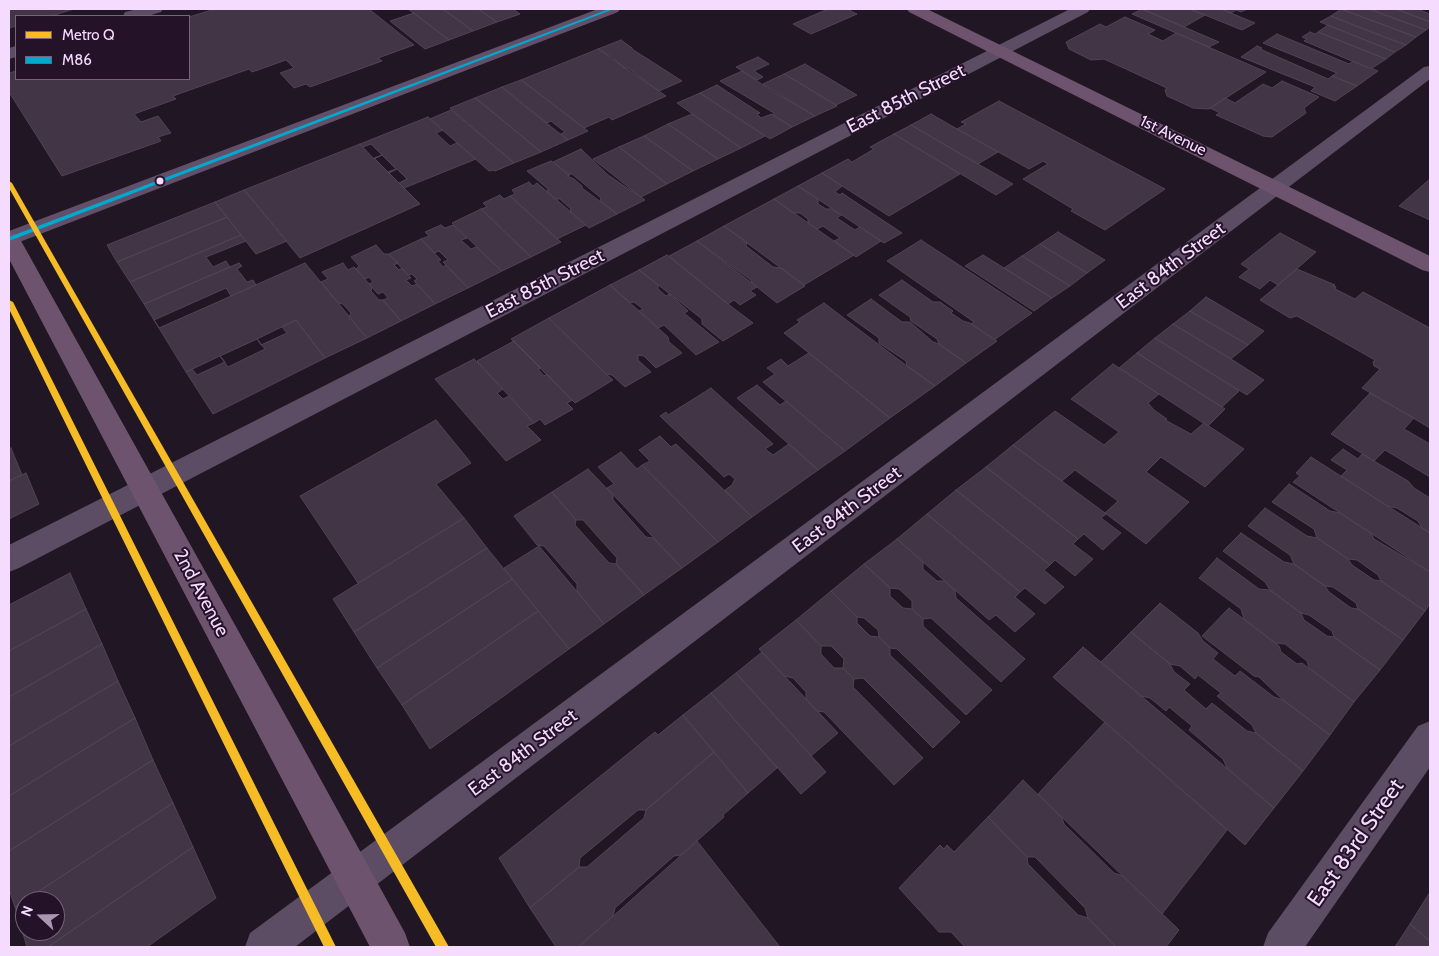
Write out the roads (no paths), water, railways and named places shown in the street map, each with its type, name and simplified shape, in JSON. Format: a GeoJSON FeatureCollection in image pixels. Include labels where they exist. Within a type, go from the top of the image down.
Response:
{"type":"FeatureCollection","features":[{"type":"Feature","properties":{"kind":"main road"},"geometry":{"type":"LineString","coordinates":[[9,239],[612,9]]}},
{"type":"Feature","properties":{"kind":"main road","name":"1st Avenue"},"geometry":{"type":"LineString","coordinates":[[915,9],[1430,264]]}},
{"type":"Feature","properties":{"kind":"main road","name":"2nd Avenue"},"geometry":{"type":"LineString","coordinates":[[9,239],[391,947]]}},
{"type":"Feature","properties":{"kind":"street"},"geometry":{"type":"LineString","coordinates":[[134,15],[155,9]]}},
{"type":"Feature","properties":{"kind":"street","name":"East 85th Street"},"geometry":{"type":"LineString","coordinates":[[9,559],[1082,9]]}},
{"type":"Feature","properties":{"kind":"street","name":"East 84th Street"},"geometry":{"type":"LineString","coordinates":[[264,947],[1430,71]]}},
{"type":"Feature","properties":{"kind":"street","name":"East 83rd Street"},"geometry":{"type":"LineString","coordinates":[[1282,947],[1430,738]]}},
{"type":"Feature","properties":{"kind":"metro line","name":"Q"},"geometry":{"type":"LineString","coordinates":[[9,183],[443,947]]}},
{"type":"Feature","properties":{"kind":"metro line","name":"Q"},"geometry":{"type":"LineString","coordinates":[[9,302],[330,947]]}}]}
